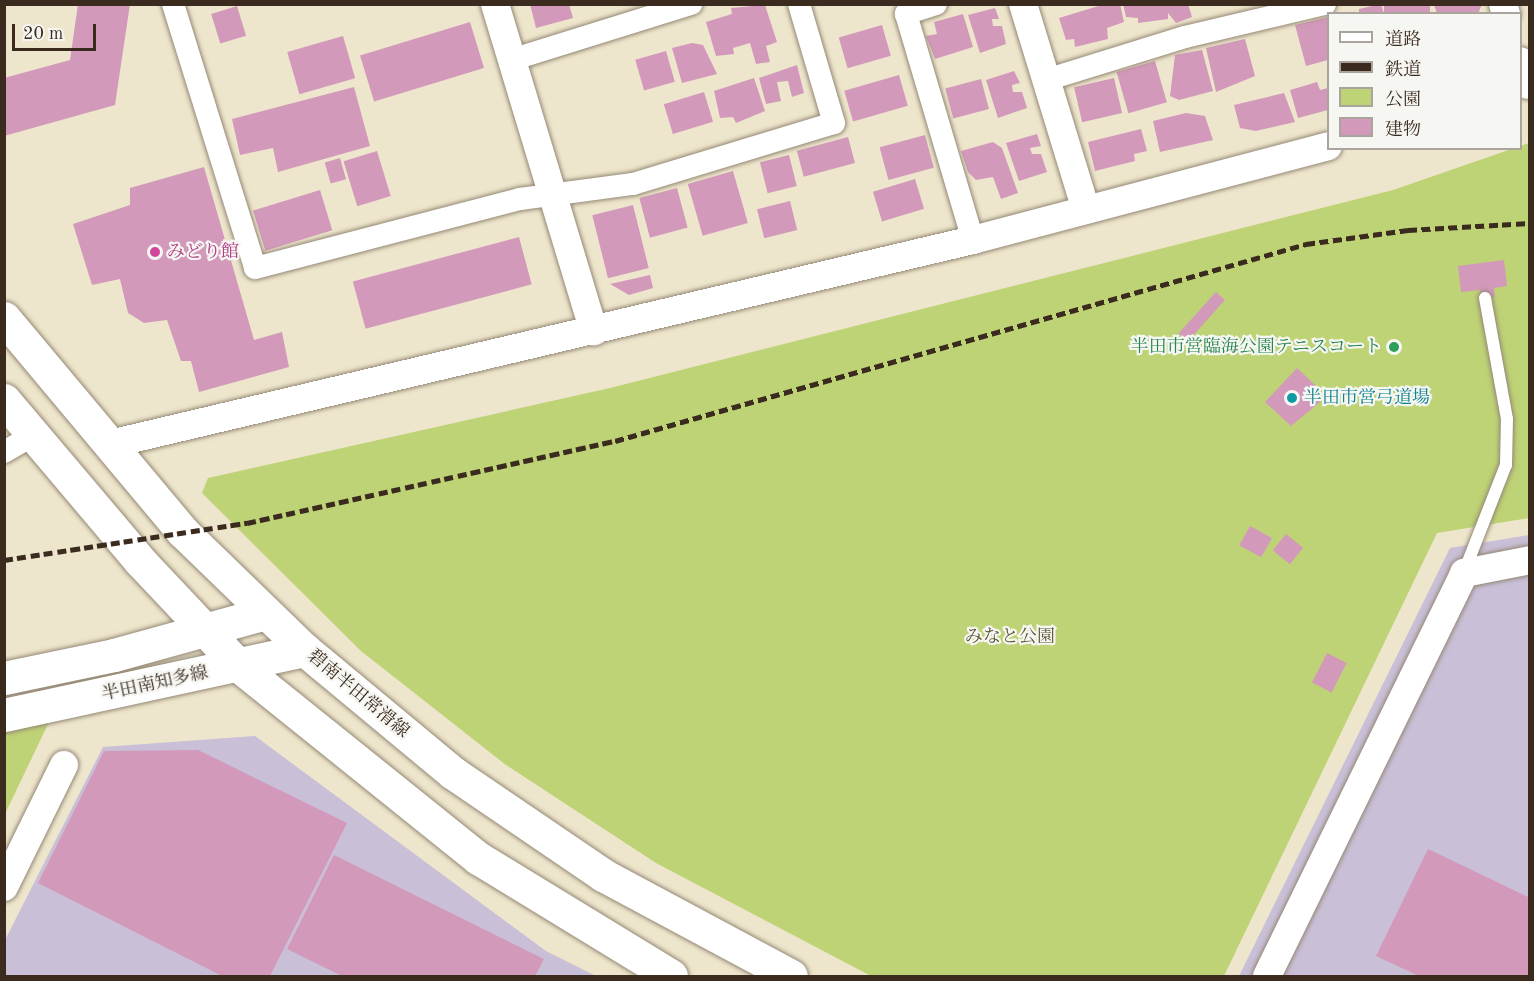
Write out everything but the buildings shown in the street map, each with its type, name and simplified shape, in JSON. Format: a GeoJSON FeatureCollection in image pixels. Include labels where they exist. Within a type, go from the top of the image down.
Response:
{"type":"FeatureCollection","features":[{"type":"Feature","properties":{"kind":"main road","name":"碧南半田常滑線"},"geometry":{"type":"LineString","coordinates":[[4,318],[182,531],[305,650],[453,773],[603,875],[791,976]]}},
{"type":"Feature","properties":{"kind":"main road"},"geometry":{"type":"LineString","coordinates":[[4,400],[202,631],[239,666],[478,858],[671,976]]}},
{"type":"Feature","properties":{"kind":"main road","name":"半田南知多線"},"geometry":{"type":"LineString","coordinates":[[4,678],[202,631],[265,613]]}},
{"type":"Feature","properties":{"kind":"main road","name":"半田南知多線"},"geometry":{"type":"LineString","coordinates":[[4,715],[305,650]]}},
{"type":"Feature","properties":{"kind":"street"},"geometry":{"type":"LineString","coordinates":[[173,4],[255,268],[553,192],[633,184],[834,123],[800,4]]}},
{"type":"Feature","properties":{"kind":"street"},"geometry":{"type":"LineString","coordinates":[[495,4],[594,331]]}},
{"type":"Feature","properties":{"kind":"street"},"geometry":{"type":"LineString","coordinates":[[511,60],[691,4]]}},
{"type":"Feature","properties":{"kind":"street"},"geometry":{"type":"LineString","coordinates":[[936,4],[906,14],[973,240]]}},
{"type":"Feature","properties":{"kind":"street"},"geometry":{"type":"LineString","coordinates":[[1023,4],[1086,210]]}},
{"type":"Feature","properties":{"kind":"street"},"geometry":{"type":"LineString","coordinates":[[1046,80],[1185,37],[1325,4]]}},
{"type":"Feature","properties":{"kind":"street"},"geometry":{"type":"LineString","coordinates":[[110,444],[973,240],[1327,147]]}},
{"type":"Feature","properties":{"kind":"street"},"geometry":{"type":"LineString","coordinates":[[4,452],[34,435]]}},
{"type":"Feature","properties":{"kind":"street"},"geometry":{"type":"LineString","coordinates":[[1267,976],[1464,573],[1530,560]]}},
{"type":"Feature","properties":{"kind":"street"},"geometry":{"type":"LineString","coordinates":[[4,887],[64,765]]}},
{"type":"Feature","properties":{"kind":"lane"},"geometry":{"type":"LineString","coordinates":[[1464,573],[1506,465],[1507,419],[1485,298]]}},
{"type":"Feature","properties":{"kind":"shaded area"},"geometry":{"type":"Polygon","coordinates":[[[1529,535],[1529,976],[1239,976],[1450,548],[1529,535]]]}},
{"type":"Feature","properties":{"kind":"shaded area"},"geometry":{"type":"Polygon","coordinates":[[[255,736],[546,951],[596,976],[5,976],[4,942],[103,747],[255,736]]]}},
{"type":"Feature","properties":{"kind":"green space","name":"みなと公園"},"geometry":{"type":"Polygon","coordinates":[[[1529,143],[1529,518],[1437,533],[1224,976],[871,976],[656,863],[506,765],[361,651],[202,493],[208,478],[610,388],[1393,190],[1509,150],[1522,150],[1522,145],[1529,143]]]}},
{"type":"Feature","properties":{"kind":"green space"},"geometry":{"type":"Polygon","coordinates":[[[49,722],[5,814],[5,731],[49,722]]]}},
{"type":"Feature","properties":{"kind":"railway"},"geometry":{"type":"LineString","coordinates":[[4,560],[247,523],[615,441],[1306,244],[1408,230],[1530,223]]}},
{"type":"Feature","properties":{"kind":"place","name":"みどり館"},"geometry":{"type":"Point","coordinates":[155,252]}},
{"type":"Feature","properties":{"kind":"place","name":"半田市営臨海公園テニスコート"},"geometry":{"type":"Point","coordinates":[1394,347]}},
{"type":"Feature","properties":{"kind":"place","name":"半田市営弓道場"},"geometry":{"type":"Point","coordinates":[1292,398]}}]}
